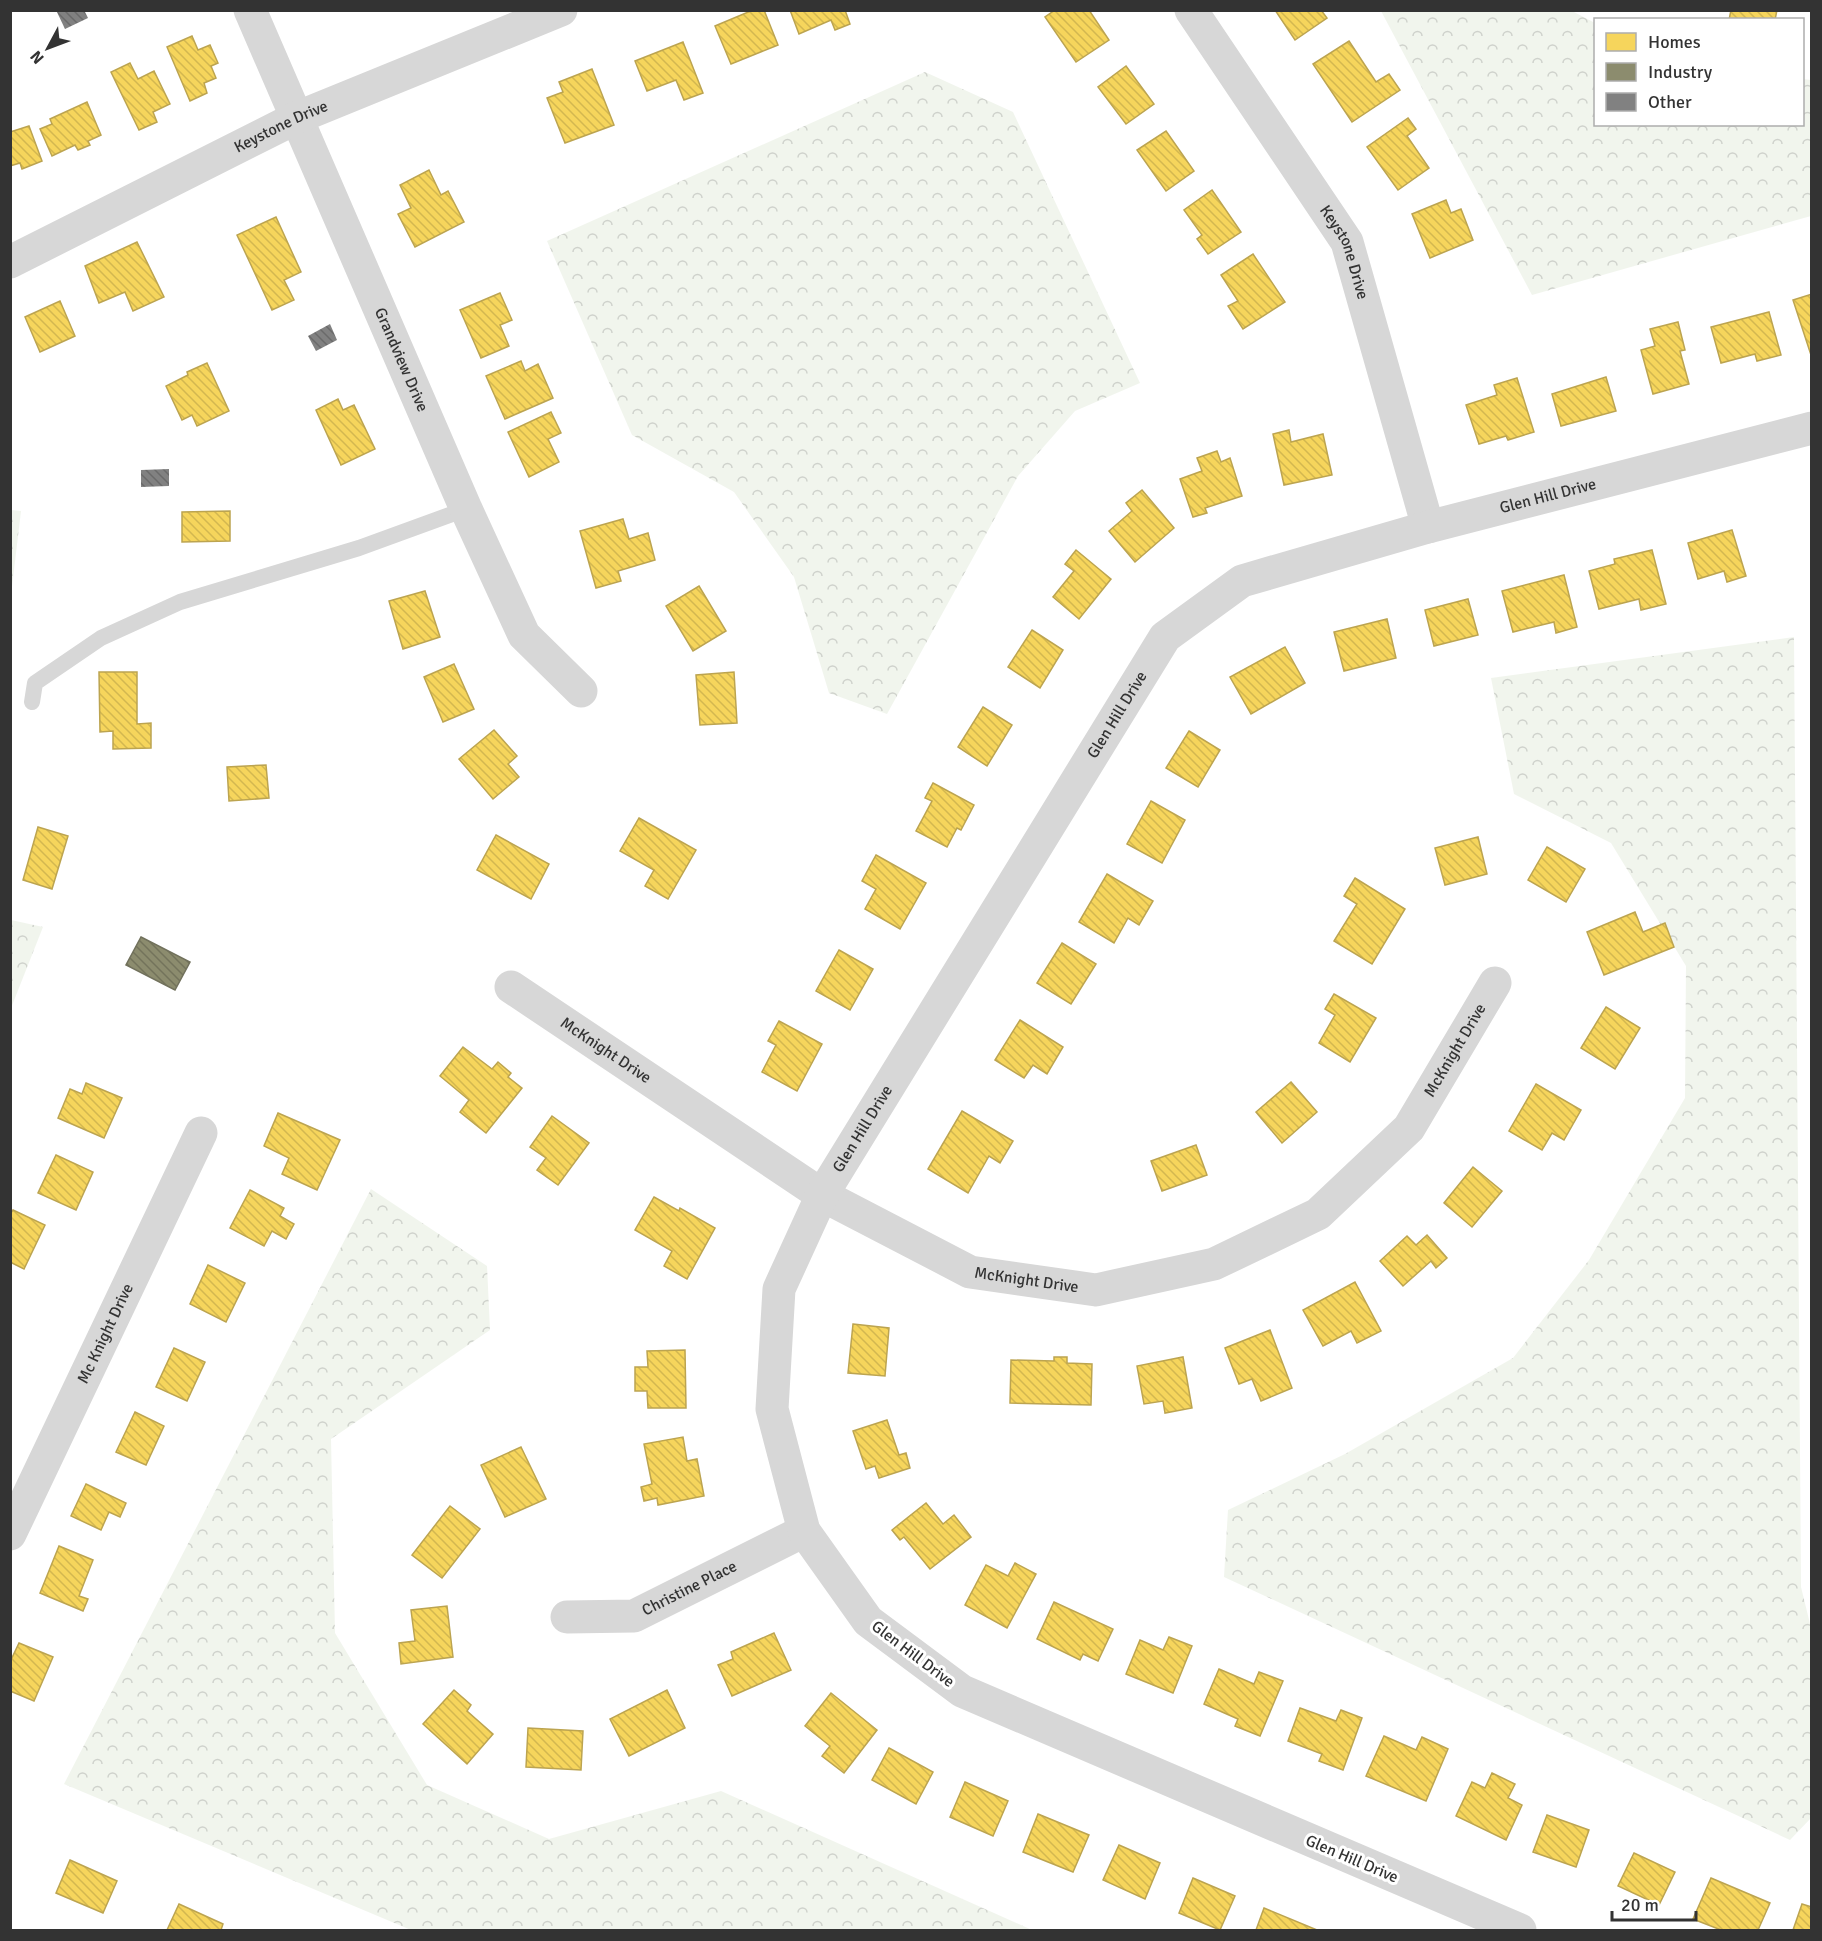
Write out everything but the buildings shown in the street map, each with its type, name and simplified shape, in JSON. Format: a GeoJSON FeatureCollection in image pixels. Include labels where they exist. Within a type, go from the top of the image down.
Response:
{"type":"FeatureCollection","features":[{"type":"Feature","properties":{"kind":"street","name":"Grandview Drive"},"geometry":{"type":"LineString","coordinates":[[250,10],[466,509],[524,635],[581,691]]}},
{"type":"Feature","properties":{"kind":"street","name":"Keystone Drive"},"geometry":{"type":"LineString","coordinates":[[1191,10],[1347,242],[1428,527]]}},
{"type":"Feature","properties":{"kind":"street","name":"Keystone Drive"},"geometry":{"type":"LineString","coordinates":[[10,262],[296,118],[555,12]]}},
{"type":"Feature","properties":{"kind":"street","name":"Glen Hill Drive"},"geometry":{"type":"LineString","coordinates":[[1520,1930],[963,1691],[868,1621],[804,1531],[772,1409],[779,1289],[822,1195],[1165,637],[1242,580],[1428,527],[1812,428]]}},
{"type":"Feature","properties":{"kind":"street","name":"McKnight Drive"},"geometry":{"type":"LineString","coordinates":[[511,987],[822,1195],[970,1272],[1096,1290],[1214,1264],[1318,1214],[1409,1128],[1495,983]]}},
{"type":"Feature","properties":{"kind":"street","name":"Mc Knight Drive"},"geometry":{"type":"LineString","coordinates":[[10,1534],[201,1133]]}},
{"type":"Feature","properties":{"kind":"street","name":"Christine Place"},"geometry":{"type":"LineString","coordinates":[[567,1617],[634,1616],[804,1531]]}},
{"type":"Feature","properties":{"kind":"lane"},"geometry":{"type":"LineString","coordinates":[[32,702],[35,683],[101,638],[180,602],[359,548],[466,509]]}},
{"type":"Feature","properties":{"kind":"green space"},"geometry":{"type":"Polygon","coordinates":[[[1381,11],[1572,11],[1594,22],[1594,126],[1804,126],[1804,79],[1811,80],[1811,216],[1532,295],[1381,11]]]}},
{"type":"Feature","properties":{"kind":"green space"},"geometry":{"type":"Polygon","coordinates":[[[925,72],[1013,112],[1140,383],[1075,411],[1018,476],[887,714],[829,693],[794,577],[734,492],[632,435],[547,241],[925,72]]]}},
{"type":"Feature","properties":{"kind":"green space"},"geometry":{"type":"Polygon","coordinates":[[[10,510],[21,511],[11,595],[10,510]]]}},
{"type":"Feature","properties":{"kind":"green space"},"geometry":{"type":"Polygon","coordinates":[[[1794,637],[1801,1587],[1812,1632],[1811,1818],[1790,1840],[1224,1577],[1228,1510],[1345,1454],[1513,1358],[1589,1260],[1685,1098],[1686,966],[1611,843],[1514,794],[1491,678],[1794,637]]]}},
{"type":"Feature","properties":{"kind":"green space"},"geometry":{"type":"Polygon","coordinates":[[[10,920],[43,927],[11,1008],[10,920]]]}},
{"type":"Feature","properties":{"kind":"green space"},"geometry":{"type":"Polygon","coordinates":[[[371,1189],[487,1266],[490,1330],[331,1439],[335,1633],[427,1785],[549,1839],[721,1791],[1032,1930],[411,1930],[64,1784],[371,1189]]]}}]}
